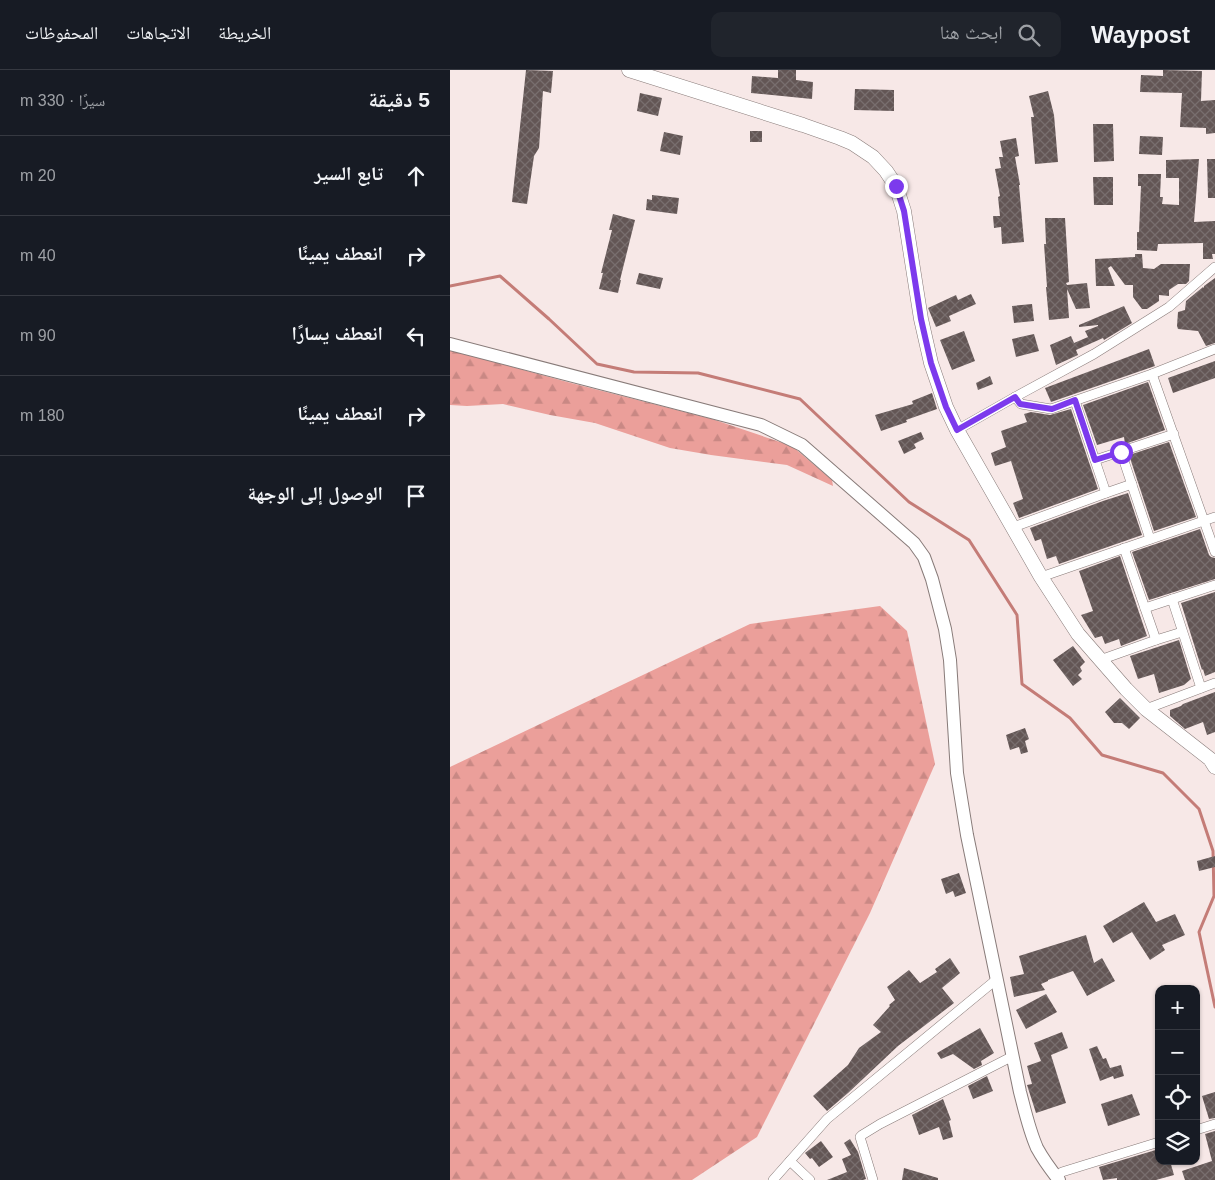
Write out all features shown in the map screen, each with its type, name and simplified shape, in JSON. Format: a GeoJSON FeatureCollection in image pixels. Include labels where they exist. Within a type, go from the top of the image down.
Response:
{"type":"FeatureCollection","features":[{"type":"Feature","properties":{"kind":"main road"},"geometry":{"type":"LineString","coordinates":[[629,70],[840,138],[852,143],[873,158],[886,171],[896,186],[904,211],[921,319],[931,363],[946,407],[957,430],[1041,577],[1078,634],[1146,709],[1210,759],[1215,767]]}},
{"type":"Feature","properties":{"kind":"main road"},"geometry":{"type":"LineString","coordinates":[[450,344],[761,425],[802,445],[914,543],[924,557],[932,579],[945,629],[950,660],[957,773],[967,834],[1027,1121],[1038,1148],[1058,1178]]}},
{"type":"Feature","properties":{"kind":"street"},"geometry":{"type":"LineString","coordinates":[[957,430],[1094,354],[1169,307],[1215,267]]}},
{"type":"Feature","properties":{"kind":"street"},"geometry":{"type":"LineString","coordinates":[[1015,397],[1020,404],[1052,409],[1152,374],[1215,349]]}},
{"type":"Feature","properties":{"kind":"street"},"geometry":{"type":"LineString","coordinates":[[1152,374],[1215,552]]}},
{"type":"Feature","properties":{"kind":"street"},"geometry":{"type":"LineString","coordinates":[[1075,400],[1106,493]]}},
{"type":"Feature","properties":{"kind":"street"},"geometry":{"type":"LineString","coordinates":[[1095,460],[1174,434]]}},
{"type":"Feature","properties":{"kind":"street"},"geometry":{"type":"LineString","coordinates":[[1121,452],[1150,539]]}},
{"type":"Feature","properties":{"kind":"street"},"geometry":{"type":"LineString","coordinates":[[1012,528],[1132,484]]}},
{"type":"Feature","properties":{"kind":"street"},"geometry":{"type":"LineString","coordinates":[[1041,577],[1215,517]]}},
{"type":"Feature","properties":{"kind":"street"},"geometry":{"type":"LineString","coordinates":[[1124,548],[1156,640]]}},
{"type":"Feature","properties":{"kind":"street"},"geometry":{"type":"LineString","coordinates":[[1145,608],[1215,585]]}},
{"type":"Feature","properties":{"kind":"street"},"geometry":{"type":"LineString","coordinates":[[1172,599],[1201,688]]}},
{"type":"Feature","properties":{"kind":"street"},"geometry":{"type":"LineString","coordinates":[[1100,660],[1182,632]]}},
{"type":"Feature","properties":{"kind":"street"},"geometry":{"type":"LineString","coordinates":[[1146,709],[1215,683]]}},
{"type":"Feature","properties":{"kind":"street"},"geometry":{"type":"LineString","coordinates":[[773,1180],[827,1119],[997,979]]}},
{"type":"Feature","properties":{"kind":"street"},"geometry":{"type":"LineString","coordinates":[[873,1180],[861,1142],[860,1137],[862,1134],[1013,1056]]}},
{"type":"Feature","properties":{"kind":"street"},"geometry":{"type":"LineString","coordinates":[[1200,1129],[1215,1124]]}},
{"type":"Feature","properties":{"kind":"street"},"geometry":{"type":"LineString","coordinates":[[1058,1178],[1062,1172],[1155,1143]]}},
{"type":"Feature","properties":{"kind":"street"},"geometry":{"type":"LineString","coordinates":[[790,1161],[810,1180]]}},
{"type":"Feature","properties":{"kind":"green space"},"geometry":{"type":"Polygon","coordinates":[[[450,350],[712,419],[792,446],[832,480],[833,486],[787,465],[670,448],[595,423],[503,404],[450,405],[450,350]]]}},
{"type":"Feature","properties":{"kind":"green space"},"geometry":{"type":"Polygon","coordinates":[[[880,606],[907,631],[935,764],[870,913],[757,1137],[692,1180],[450,1180],[450,767],[750,624],[880,606]]]}},
{"type":"Feature","properties":{"kind":"building"},"geometry":{"type":"Polygon","coordinates":[[[526,70],[553,71],[551,93],[543,91],[539,148],[534,156],[527,204],[512,202],[526,70]]]}},
{"type":"Feature","properties":{"kind":"building"},"geometry":{"type":"Polygon","coordinates":[[[778,70],[796,70],[796,80],[813,82],[812,99],[751,93],[752,76],[778,78],[778,70]]]}},
{"type":"Feature","properties":{"kind":"building"},"geometry":{"type":"Polygon","coordinates":[[[1163,70],[1202,71],[1201,101],[1215,100],[1215,133],[1206,134],[1206,128],[1180,127],[1182,93],[1140,92],[1141,75],[1163,76],[1163,70]]]}},
{"type":"Feature","properties":{"kind":"building"},"geometry":{"type":"Polygon","coordinates":[[[855,89],[894,90],[894,111],[854,110],[855,89]]]}},
{"type":"Feature","properties":{"kind":"building"},"geometry":{"type":"Polygon","coordinates":[[[1048,91],[1054,115],[1058,162],[1035,164],[1031,117],[1034,117],[1029,96],[1048,91]]]}},
{"type":"Feature","properties":{"kind":"building"},"geometry":{"type":"Polygon","coordinates":[[[640,93],[662,98],[658,116],[637,111],[640,93]]]}},
{"type":"Feature","properties":{"kind":"building"},"geometry":{"type":"Polygon","coordinates":[[[1093,124],[1113,124],[1114,161],[1094,162],[1093,124]]]}},
{"type":"Feature","properties":{"kind":"building"},"geometry":{"type":"Polygon","coordinates":[[[750,131],[762,131],[762,142],[750,142],[750,131]]]}},
{"type":"Feature","properties":{"kind":"building"},"geometry":{"type":"Polygon","coordinates":[[[664,132],[683,136],[680,155],[660,151],[664,132]]]}},
{"type":"Feature","properties":{"kind":"building"},"geometry":{"type":"Polygon","coordinates":[[[1140,136],[1163,137],[1162,155],[1139,154],[1140,136]]]}},
{"type":"Feature","properties":{"kind":"building"},"geometry":{"type":"Polygon","coordinates":[[[1016,138],[1019,156],[1015,157],[1020,185],[1024,242],[1002,244],[1001,227],[994,228],[993,216],[1000,216],[998,197],[1000,196],[995,169],[1001,168],[999,157],[1003,157],[1000,141],[1016,138]]]}},
{"type":"Feature","properties":{"kind":"building"},"geometry":{"type":"Polygon","coordinates":[[[1199,159],[1194,222],[1215,221],[1215,254],[1212,254],[1213,259],[1203,259],[1203,243],[1158,244],[1157,251],[1137,250],[1141,186],[1138,186],[1138,174],[1161,174],[1160,197],[1163,197],[1162,204],[1179,205],[1179,178],[1166,178],[1166,160],[1199,159]]]}},
{"type":"Feature","properties":{"kind":"building"},"geometry":{"type":"Polygon","coordinates":[[[1207,159],[1215,159],[1215,198],[1208,198],[1207,159]]]}},
{"type":"Feature","properties":{"kind":"building"},"geometry":{"type":"Polygon","coordinates":[[[1093,177],[1113,177],[1113,205],[1094,205],[1093,177]]]}},
{"type":"Feature","properties":{"kind":"building"},"geometry":{"type":"Polygon","coordinates":[[[652,195],[679,198],[677,214],[646,210],[647,199],[652,200],[652,195]]]}},
{"type":"Feature","properties":{"kind":"building"},"geometry":{"type":"Polygon","coordinates":[[[613,214],[635,220],[618,293],[599,289],[612,230],[609,230],[613,214]]]}},
{"type":"Feature","properties":{"kind":"building"},"geometry":{"type":"Polygon","coordinates":[[[1045,218],[1065,218],[1069,282],[1066,283],[1067,285],[1087,283],[1090,308],[1076,309],[1067,289],[1069,318],[1049,320],[1044,244],[1046,244],[1045,218]]]}},
{"type":"Feature","properties":{"kind":"building"},"geometry":{"type":"Polygon","coordinates":[[[1135,254],[1142,254],[1143,268],[1154,269],[1161,264],[1190,264],[1189,281],[1186,284],[1178,284],[1169,290],[1169,296],[1159,295],[1159,301],[1147,309],[1142,309],[1133,297],[1133,285],[1125,285],[1111,266],[1108,268],[1115,286],[1096,286],[1095,259],[1135,257],[1135,254]]]}},
{"type":"Feature","properties":{"kind":"building"},"geometry":{"type":"Polygon","coordinates":[[[639,273],[663,278],[660,289],[636,284],[639,273]]]}},
{"type":"Feature","properties":{"kind":"building"},"geometry":{"type":"Polygon","coordinates":[[[1215,278],[1215,343],[1206,346],[1198,331],[1178,329],[1178,312],[1185,310],[1186,301],[1215,278]]]}},
{"type":"Feature","properties":{"kind":"building"},"geometry":{"type":"Polygon","coordinates":[[[971,294],[976,304],[949,316],[951,321],[936,327],[928,308],[956,295],[958,300],[971,294]]]}},
{"type":"Feature","properties":{"kind":"building"},"geometry":{"type":"Polygon","coordinates":[[[1032,304],[1034,321],[1014,323],[1012,306],[1032,304]]]}},
{"type":"Feature","properties":{"kind":"building"},"geometry":{"type":"Polygon","coordinates":[[[1124,306],[1132,323],[1104,340],[1103,338],[1076,350],[1078,355],[1056,365],[1050,345],[1071,336],[1074,343],[1088,337],[1085,331],[1098,325],[1079,327],[1079,325],[1124,306]]]}},
{"type":"Feature","properties":{"kind":"building"},"geometry":{"type":"Polygon","coordinates":[[[964,331],[975,361],[952,370],[940,340],[964,331]]]}},
{"type":"Feature","properties":{"kind":"building"},"geometry":{"type":"Polygon","coordinates":[[[1034,334],[1039,351],[1016,357],[1012,339],[1034,334]]]}},
{"type":"Feature","properties":{"kind":"building"},"geometry":{"type":"Polygon","coordinates":[[[1149,349],[1155,366],[1051,402],[1045,388],[1149,349]]]}},
{"type":"Feature","properties":{"kind":"building"},"geometry":{"type":"Polygon","coordinates":[[[1215,361],[1215,378],[1173,393],[1168,378],[1215,361]]]}},
{"type":"Feature","properties":{"kind":"building"},"geometry":{"type":"Polygon","coordinates":[[[990,376],[993,384],[978,390],[976,383],[990,376]]]}},
{"type":"Feature","properties":{"kind":"building"},"geometry":{"type":"Polygon","coordinates":[[[1148,382],[1165,430],[1125,444],[1124,437],[1097,445],[1083,405],[1148,382]]]}},
{"type":"Feature","properties":{"kind":"building"},"geometry":{"type":"Polygon","coordinates":[[[932,393],[937,409],[881,431],[875,415],[913,404],[912,401],[932,393]]]}},
{"type":"Feature","properties":{"kind":"building"},"geometry":{"type":"Polygon","coordinates":[[[1071,409],[1098,489],[1019,518],[1013,503],[1023,499],[1011,461],[995,466],[991,453],[1006,447],[1001,431],[1027,422],[1024,414],[1031,412],[1050,415],[1071,409]]]}},
{"type":"Feature","properties":{"kind":"building"},"geometry":{"type":"Polygon","coordinates":[[[921,432],[924,439],[914,444],[916,448],[904,454],[898,441],[921,432]]]}},
{"type":"Feature","properties":{"kind":"building"},"geometry":{"type":"Polygon","coordinates":[[[1169,442],[1196,517],[1154,531],[1129,455],[1169,442]]]}},
{"type":"Feature","properties":{"kind":"building"},"geometry":{"type":"Polygon","coordinates":[[[1128,493],[1142,535],[1059,564],[1056,556],[1047,559],[1041,539],[1035,541],[1030,528],[1128,493]]]}},
{"type":"Feature","properties":{"kind":"building"},"geometry":{"type":"Polygon","coordinates":[[[1200,529],[1209,555],[1215,558],[1215,579],[1149,600],[1132,552],[1200,529]]]}},
{"type":"Feature","properties":{"kind":"building"},"geometry":{"type":"Polygon","coordinates":[[[1120,556],[1147,636],[1121,646],[1119,639],[1105,644],[1102,636],[1095,638],[1081,615],[1093,611],[1079,571],[1120,556]]]}},
{"type":"Feature","properties":{"kind":"building"},"geometry":{"type":"Polygon","coordinates":[[[1215,592],[1215,672],[1205,676],[1181,603],[1215,592]]]}},
{"type":"Feature","properties":{"kind":"building"},"geometry":{"type":"Polygon","coordinates":[[[1179,640],[1191,679],[1184,685],[1159,693],[1154,674],[1138,679],[1130,656],[1179,640]]]}},
{"type":"Feature","properties":{"kind":"building"},"geometry":{"type":"Polygon","coordinates":[[[1073,646],[1085,662],[1080,667],[1082,671],[1078,675],[1082,679],[1073,686],[1053,660],[1073,646]]]}},
{"type":"Feature","properties":{"kind":"building"},"geometry":{"type":"Polygon","coordinates":[[[1215,692],[1215,732],[1207,735],[1203,722],[1185,729],[1170,716],[1170,710],[1215,692]]]}},
{"type":"Feature","properties":{"kind":"building"},"geometry":{"type":"Polygon","coordinates":[[[1120,698],[1140,718],[1129,729],[1122,723],[1114,723],[1105,712],[1120,698]]]}},
{"type":"Feature","properties":{"kind":"building"},"geometry":{"type":"Polygon","coordinates":[[[1025,728],[1029,739],[1025,741],[1028,752],[1021,754],[1019,747],[1010,750],[1006,735],[1025,728]]]}},
{"type":"Feature","properties":{"kind":"building"},"geometry":{"type":"Polygon","coordinates":[[[1215,856],[1215,867],[1199,871],[1197,861],[1215,856]]]}},
{"type":"Feature","properties":{"kind":"building"},"geometry":{"type":"Polygon","coordinates":[[[959,873],[966,893],[955,897],[953,891],[946,894],[941,879],[959,873]]]}},
{"type":"Feature","properties":{"kind":"building"},"geometry":{"type":"Polygon","coordinates":[[[1144,902],[1156,922],[1175,914],[1185,935],[1162,945],[1165,950],[1150,960],[1132,932],[1113,943],[1103,926],[1144,902]]]}},
{"type":"Feature","properties":{"kind":"building"},"geometry":{"type":"Polygon","coordinates":[[[1086,935],[1094,963],[1102,958],[1115,981],[1087,996],[1073,971],[1041,984],[1045,990],[1014,997],[1010,977],[1024,974],[1019,956],[1086,935]]]}},
{"type":"Feature","properties":{"kind":"building"},"geometry":{"type":"Polygon","coordinates":[[[950,958],[960,973],[942,988],[954,1003],[898,1046],[827,1111],[813,1096],[848,1065],[859,1048],[881,1032],[873,1025],[895,1000],[887,987],[909,970],[920,983],[937,972],[935,969],[950,958]]]}},
{"type":"Feature","properties":{"kind":"building"},"geometry":{"type":"Polygon","coordinates":[[[1046,994],[1057,1012],[1026,1029],[1016,1010],[1046,994]]]}},
{"type":"Feature","properties":{"kind":"building"},"geometry":{"type":"Polygon","coordinates":[[[980,1028],[994,1053],[981,1061],[982,1065],[974,1069],[953,1054],[941,1059],[937,1053],[980,1028]]]}},
{"type":"Feature","properties":{"kind":"building"},"geometry":{"type":"Polygon","coordinates":[[[1062,1032],[1068,1048],[1051,1055],[1066,1103],[1036,1113],[1027,1085],[1032,1084],[1027,1066],[1041,1061],[1034,1043],[1062,1032]]]}},
{"type":"Feature","properties":{"kind":"building"},"geometry":{"type":"Polygon","coordinates":[[[1097,1046],[1103,1059],[1106,1058],[1110,1068],[1121,1065],[1124,1076],[1114,1079],[1113,1076],[1100,1081],[1089,1049],[1097,1046]]]}},
{"type":"Feature","properties":{"kind":"building"},"geometry":{"type":"Polygon","coordinates":[[[987,1076],[993,1091],[973,1099],[968,1086],[987,1076]]]}},
{"type":"Feature","properties":{"kind":"building"},"geometry":{"type":"Polygon","coordinates":[[[1215,1092],[1215,1118],[1209,1119],[1202,1096],[1215,1092]]]}},
{"type":"Feature","properties":{"kind":"building"},"geometry":{"type":"Polygon","coordinates":[[[1132,1094],[1140,1115],[1108,1126],[1101,1104],[1132,1094]]]}},
{"type":"Feature","properties":{"kind":"building"},"geometry":{"type":"Polygon","coordinates":[[[943,1099],[951,1120],[949,1121],[953,1137],[943,1140],[939,1127],[919,1135],[912,1115],[943,1099]]]}},
{"type":"Feature","properties":{"kind":"building"},"geometry":{"type":"Polygon","coordinates":[[[1215,1131],[1215,1180],[1185,1180],[1182,1171],[1212,1161],[1205,1134],[1215,1131]]]}},
{"type":"Feature","properties":{"kind":"building"},"geometry":{"type":"Polygon","coordinates":[[[850,1139],[858,1152],[866,1179],[827,1180],[847,1172],[842,1159],[851,1155],[844,1143],[850,1139]]]}},
{"type":"Feature","properties":{"kind":"building"},"geometry":{"type":"Polygon","coordinates":[[[821,1141],[833,1157],[819,1167],[805,1153],[821,1141]]]}},
{"type":"Feature","properties":{"kind":"building"},"geometry":{"type":"Polygon","coordinates":[[[1155,1150],[1155,1165],[1171,1165],[1174,1175],[1156,1180],[1117,1180],[1117,1178],[1103,1180],[1099,1167],[1155,1150]]]}},
{"type":"Feature","properties":{"kind":"building"},"geometry":{"type":"Polygon","coordinates":[[[904,1168],[938,1178],[938,1180],[902,1180],[904,1168]]]}},
{"type":"Feature","properties":{"kind":"waterway"},"geometry":{"type":"LineString","coordinates":[[450,286],[500,276],[597,364],[634,372],[698,373],[800,399],[909,502],[969,540],[1017,615],[1022,684],[1070,718],[1102,755],[1163,773],[1199,809],[1213,851],[1214,896],[1199,932],[1215,1007]]}},
{"type":"Feature","properties":{"kind":"route"},"geometry":{"type":"LineString","coordinates":[[896,186],[904,211],[921,319],[931,363],[946,407],[957,430],[1015,397],[1020,404],[1052,409],[1075,400],[1095,460],[1121,452]]}}]}
